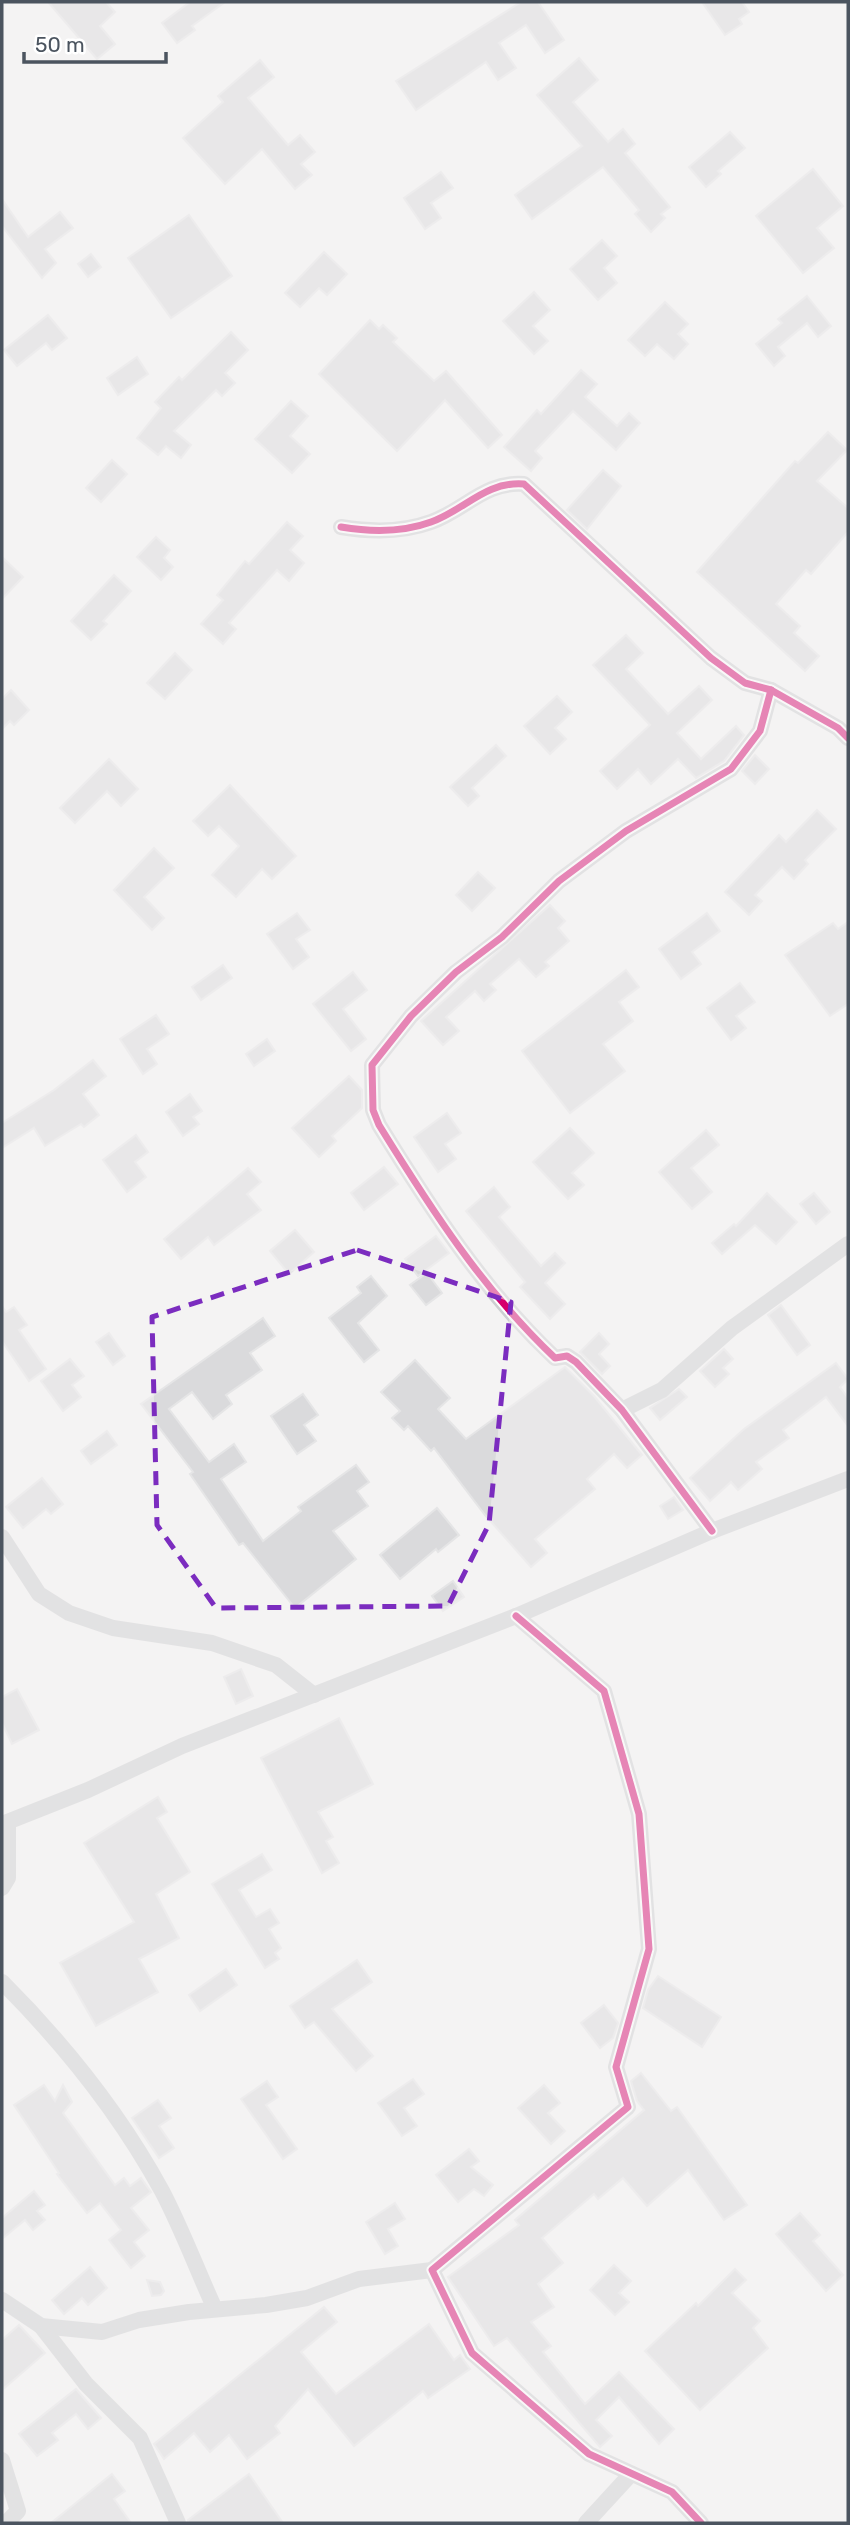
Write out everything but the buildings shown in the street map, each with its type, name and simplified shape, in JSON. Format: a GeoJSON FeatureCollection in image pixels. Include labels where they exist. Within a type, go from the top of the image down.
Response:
{"type":"FeatureCollection","features":[{"type":"Feature","properties":{"kind":"street"},"geometry":{"type":"LineString","coordinates":[[341,527],[379,533],[432,522],[504,482],[524,484],[711,659],[745,683],[771,690],[838,728],[848,738]]}},
{"type":"Feature","properties":{"kind":"street"},"geometry":{"type":"LineString","coordinates":[[712,1531],[622,1409],[576,1362],[567,1356],[555,1358],[514,1320],[443,1228],[379,1125],[373,1110],[372,1065],[411,1016],[456,972],[502,937],[558,881],[626,831],[731,769],[760,731],[771,690]]}},
{"type":"Feature","properties":{"kind":"street"},"geometry":{"type":"LineString","coordinates":[[622,1409],[662,1390],[732,1328],[848,1244]]}},
{"type":"Feature","properties":{"kind":"street"},"geometry":{"type":"LineString","coordinates":[[2,1888],[8,1878],[5,1823],[88,1790],[182,1746],[516,1616],[712,1531],[848,1479]]}},
{"type":"Feature","properties":{"kind":"street"},"geometry":{"type":"LineString","coordinates":[[2,1538],[39,1594],[69,1613],[113,1628],[225,1647],[276,1665],[314,1695]]}},
{"type":"Feature","properties":{"kind":"street"},"geometry":{"type":"LineString","coordinates":[[41,2326],[102,2332],[139,2320],[286,2302],[307,2298],[359,2279],[432,2270],[628,2107],[616,2067],[649,1949],[639,1814],[604,1690],[516,1616]]}},
{"type":"Feature","properties":{"kind":"street"},"geometry":{"type":"LineString","coordinates":[[2,1982],[34,2015],[118,2121],[162,2192],[215,2309]]}},
{"type":"Feature","properties":{"kind":"street"},"geometry":{"type":"LineString","coordinates":[[432,2270],[472,2353],[589,2454],[672,2492],[701,2523]]}},
{"type":"Feature","properties":{"kind":"street"},"geometry":{"type":"LineString","coordinates":[[2,2300],[41,2326],[86,2384],[140,2438],[178,2523]]}},
{"type":"Feature","properties":{"kind":"street"},"geometry":{"type":"LineString","coordinates":[[2,2460],[18,2511],[6,2523]]}},
{"type":"Feature","properties":{"kind":"street"},"geometry":{"type":"LineString","coordinates":[[586,2523],[631,2473]]}},
{"type":"Feature","properties":{"kind":"highlighted area"},"geometry":{"type":"Polygon","coordinates":[[[357,1250],[511,1302],[489,1524],[448,1606],[216,1608],[157,1525],[152,1317],[357,1250]]]}},
{"type":"Feature","properties":{"kind":"cycle path"},"geometry":{"type":"LineString","coordinates":[[341,527],[386,530],[420,526],[443,517],[498,487],[524,484],[711,658],[745,683],[771,690],[838,728],[848,738]]}},
{"type":"Feature","properties":{"kind":"cycle path"},"geometry":{"type":"LineString","coordinates":[[712,1531],[622,1410],[576,1362],[567,1356],[555,1358],[481,1277],[418,1187],[379,1125],[373,1110],[372,1065],[411,1016],[456,972],[502,937],[559,881],[626,831],[731,769],[760,731],[771,690]]}},
{"type":"Feature","properties":{"kind":"cycle path"},"geometry":{"type":"LineString","coordinates":[[516,1616],[604,1691],[639,1814],[649,1949],[616,2067],[628,2107],[432,2270],[472,2353],[589,2454],[672,2492],[701,2523]]}}]}
